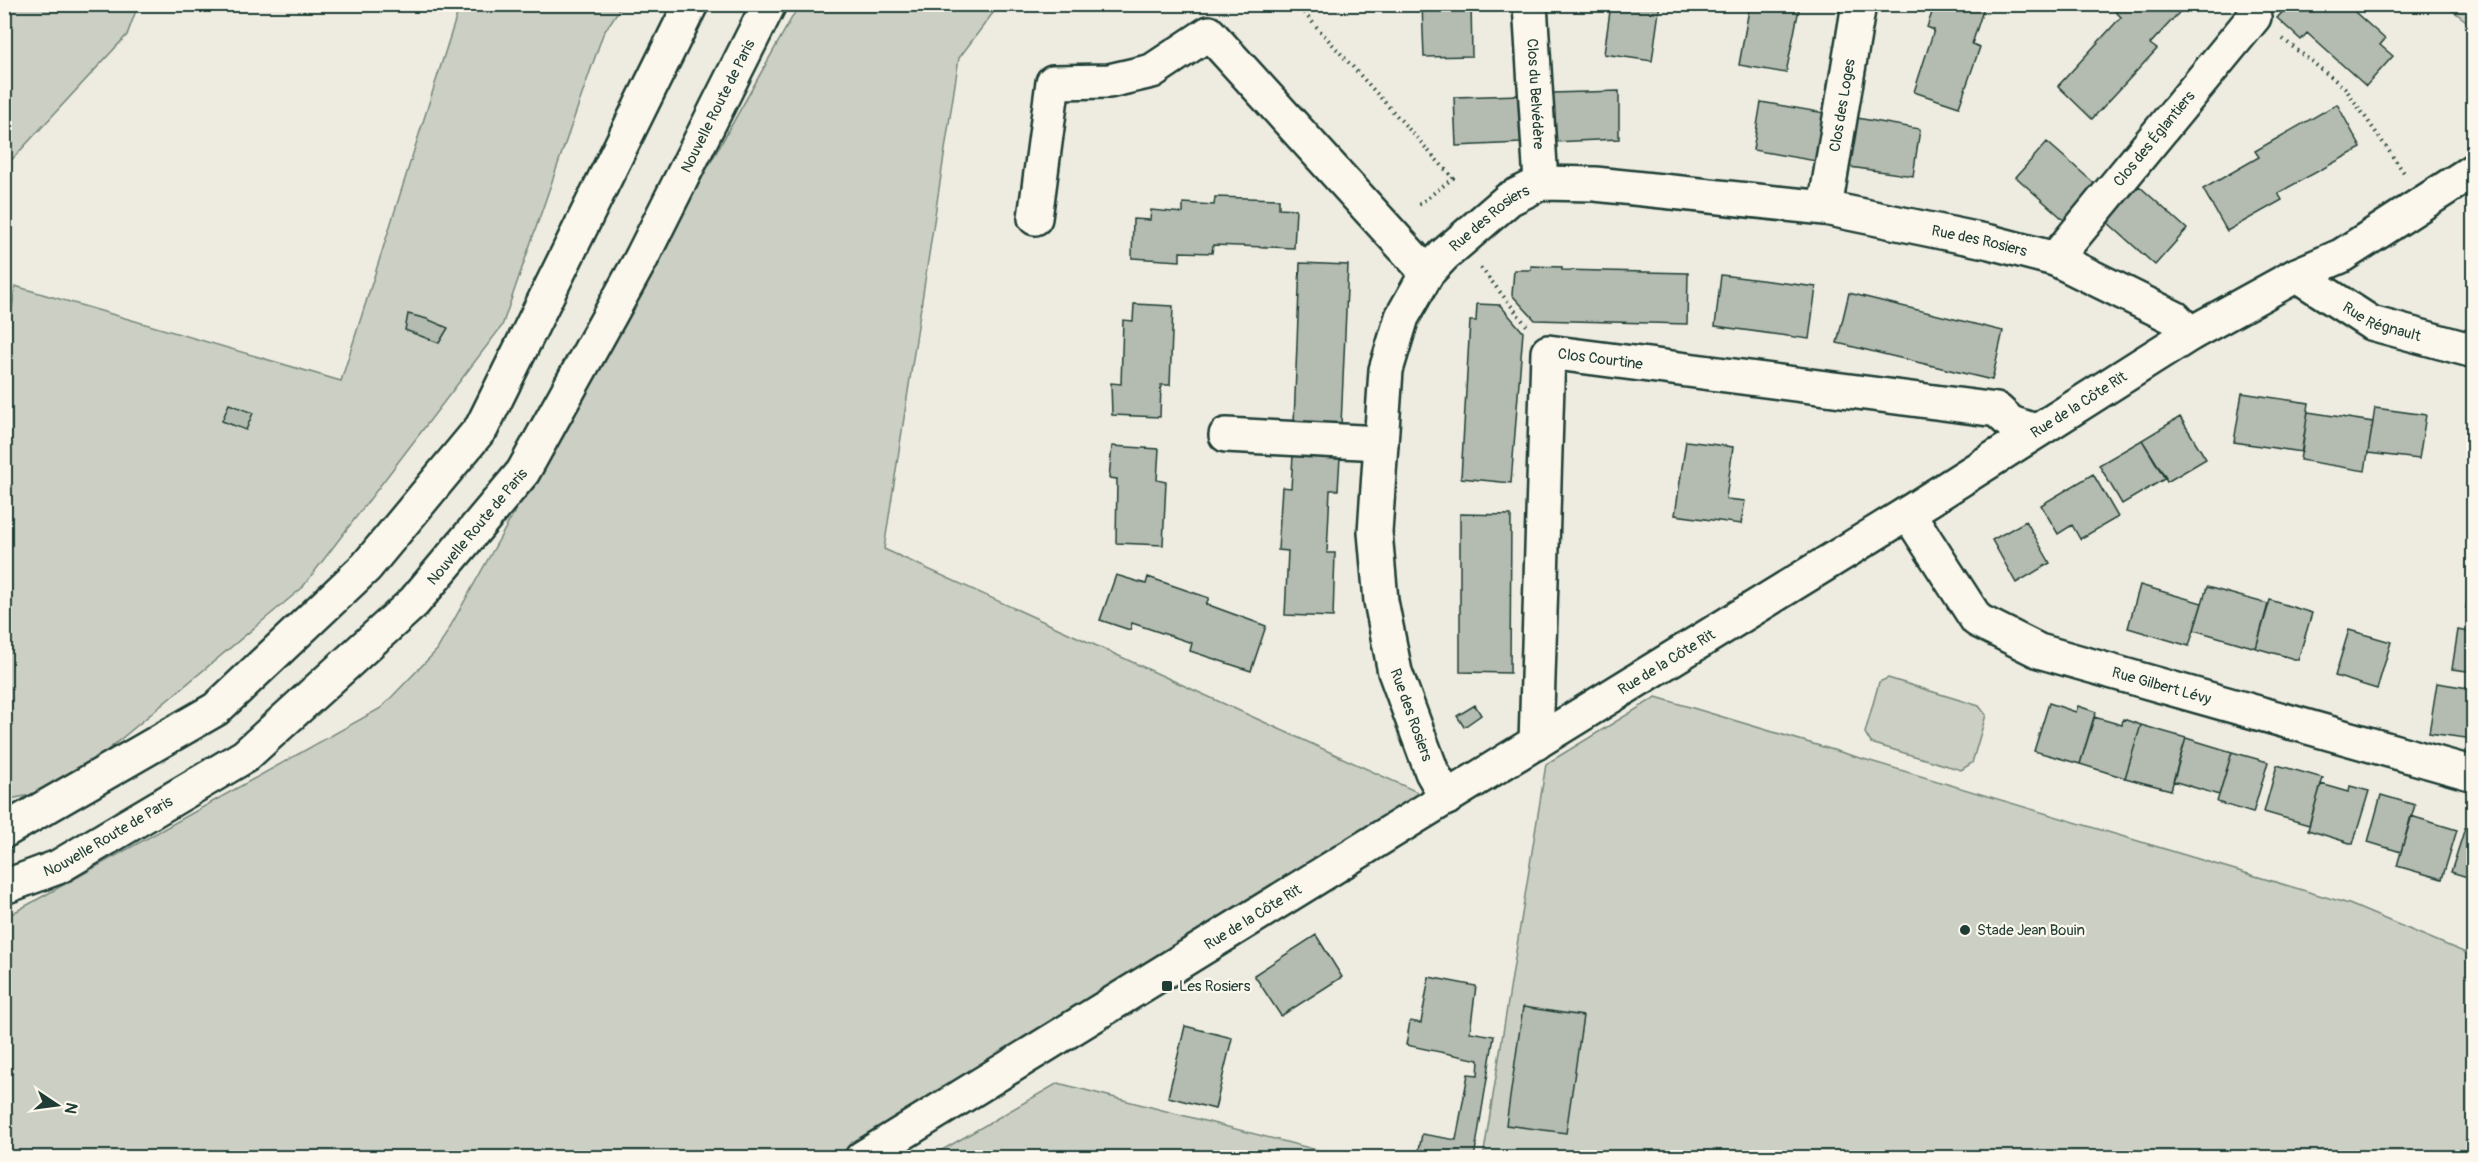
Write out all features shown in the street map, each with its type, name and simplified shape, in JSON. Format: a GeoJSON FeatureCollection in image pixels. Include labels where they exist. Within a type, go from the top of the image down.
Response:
{"type":"FeatureCollection","features":[{"type":"Feature","properties":{"kind":"street"},"geometry":{"type":"LineString","coordinates":[[4,831],[216,709],[374,558],[482,427],[691,4]]}},
{"type":"Feature","properties":{"kind":"street","name":"Nouvelle Route de Paris"},"geometry":{"type":"LineString","coordinates":[[4,887],[58,867],[245,756],[414,602],[523,472],[641,260],[769,4]]}},
{"type":"Feature","properties":{"kind":"street","name":"Clos du Belvédère"},"geometry":{"type":"LineString","coordinates":[[1530,4],[1541,183]]}},
{"type":"Feature","properties":{"kind":"street","name":"Clos des Loges"},"geometry":{"type":"LineString","coordinates":[[1825,208],[1859,4]]}},
{"type":"Feature","properties":{"kind":"street","name":"Clos des Églantiers"},"geometry":{"type":"LineString","coordinates":[[2055,259],[2254,17]]}},
{"type":"Feature","properties":{"kind":"street"},"geometry":{"type":"LineString","coordinates":[[1035,218],[1053,82],[1109,81],[1152,71],[1209,33],[1427,273]]}},
{"type":"Feature","properties":{"kind":"street","name":"Rue de la Côte Rit"},"geometry":{"type":"LineString","coordinates":[[862,1158],[1908,513],[2190,334],[2297,275],[2341,256],[2474,170]]}},
{"type":"Feature","properties":{"kind":"street","name":"Rue des Rosiers"},"geometry":{"type":"LineString","coordinates":[[1447,798],[1432,772],[1393,662],[1381,601],[1375,532],[1386,370],[1402,317],[1427,273],[1509,199],[1541,183],[1595,184],[1825,208],[1990,242],[2055,259],[2175,318],[2190,334]]}},
{"type":"Feature","properties":{"kind":"street","name":"Rue Régnault"},"geometry":{"type":"LineString","coordinates":[[2297,275],[2371,324],[2474,351]]}},
{"type":"Feature","properties":{"kind":"street","name":"Clos Courtine"},"geometry":{"type":"LineString","coordinates":[[1536,743],[1548,352],[1997,410],[2011,423],[2035,431]]}},
{"type":"Feature","properties":{"kind":"street"},"geometry":{"type":"LineString","coordinates":[[1226,435],[1381,443]]}},
{"type":"Feature","properties":{"kind":"street","name":"Rue Gilbert Lévy"},"geometry":{"type":"LineString","coordinates":[[1908,513],[1977,620],[2039,651],[2474,774]]}},
{"type":"Feature","properties":{"kind":"path"},"geometry":{"type":"LineString","coordinates":[[1296,4],[1453,178],[1387,230]]}},
{"type":"Feature","properties":{"kind":"path"},"geometry":{"type":"LineString","coordinates":[[2254,17],[2345,88],[2424,201]]}},
{"type":"Feature","properties":{"kind":"path"},"geometry":{"type":"LineString","coordinates":[[4,198],[15,195]]}},
{"type":"Feature","properties":{"kind":"path"},"geometry":{"type":"LineString","coordinates":[[1460,241],[1548,352]]}},
{"type":"Feature","properties":{"kind":"shaded area"},"geometry":{"type":"Polygon","coordinates":[[[5,4],[138,5],[127,35],[5,167],[5,4]]]}},
{"type":"Feature","properties":{"kind":"shaded area"},"geometry":{"type":"Polygon","coordinates":[[[460,5],[622,5],[603,34],[502,326],[302,588],[61,789],[5,800],[4,373],[15,286],[341,381],[460,5]]]}},
{"type":"Feature","properties":{"kind":"shaded area"},"geometry":{"type":"Polygon","coordinates":[[[799,5],[999,5],[959,58],[884,549],[1424,795],[839,1157],[5,1157],[4,918],[381,708],[437,650],[799,5]]]}},
{"type":"Feature","properties":{"kind":"shaded area"},"geometry":{"type":"Polygon","coordinates":[[[2445,5],[2473,5],[2473,26],[2445,5]]]}},
{"type":"Feature","properties":{"kind":"shaded area"},"geometry":{"type":"Polygon","coordinates":[[[1888,678],[1979,706],[1986,715],[1972,763],[1961,770],[1871,743],[1865,733],[1879,682],[1888,678]]]}},
{"type":"Feature","properties":{"kind":"shaded area","name":"Stade Jean Bouin"},"geometry":{"type":"Polygon","coordinates":[[[1656,697],[2349,904],[2473,956],[2474,1116],[2468,1157],[1483,1158],[1546,764],[1656,697]]]}},
{"type":"Feature","properties":{"kind":"shaded area"},"geometry":{"type":"Polygon","coordinates":[[[1058,1083],[1344,1157],[930,1157],[1058,1083]]]}},
{"type":"Feature","properties":{"kind":"building"},"geometry":{"type":"Polygon","coordinates":[[[1422,4],[1471,4],[1472,56],[1424,57],[1422,4]]]}},
{"type":"Feature","properties":{"kind":"building"},"geometry":{"type":"Polygon","coordinates":[[[1611,4],[1660,4],[1652,61],[1604,54],[1611,4]]]}},
{"type":"Feature","properties":{"kind":"building"},"geometry":{"type":"Polygon","coordinates":[[[1750,4],[1800,4],[1786,73],[1739,65],[1750,4]]]}},
{"type":"Feature","properties":{"kind":"building"},"geometry":{"type":"Polygon","coordinates":[[[1935,4],[1985,4],[1972,44],[1980,47],[1959,107],[1914,92],[1934,30],[1927,27],[1935,4]]]}},
{"type":"Feature","properties":{"kind":"building"},"geometry":{"type":"Polygon","coordinates":[[[2122,4],[2187,4],[2150,44],[2157,49],[2092,119],[2058,86],[2121,17],[2115,11],[2122,4]]]}},
{"type":"Feature","properties":{"kind":"building"},"geometry":{"type":"Polygon","coordinates":[[[2290,4],[2346,4],[2385,39],[2380,45],[2393,56],[2366,86],[2307,33],[2301,40],[2277,18],[2290,4]]]}},
{"type":"Feature","properties":{"kind":"building"},"geometry":{"type":"Polygon","coordinates":[[[1619,91],[1619,139],[1554,142],[1552,93],[1619,91]]]}},
{"type":"Feature","properties":{"kind":"building"},"geometry":{"type":"Polygon","coordinates":[[[1520,95],[1521,143],[1456,146],[1454,97],[1520,95]]]}},
{"type":"Feature","properties":{"kind":"building"},"geometry":{"type":"Polygon","coordinates":[[[1761,102],[1825,113],[1816,161],[1753,150],[1761,102]]]}},
{"type":"Feature","properties":{"kind":"building"},"geometry":{"type":"Polygon","coordinates":[[[2337,104],[2361,148],[2278,193],[2282,200],[2227,231],[2203,189],[2259,157],[2255,151],[2337,104]]]}},
{"type":"Feature","properties":{"kind":"building"},"geometry":{"type":"Polygon","coordinates":[[[1857,118],[1920,129],[1913,176],[1850,167],[1857,118]]]}},
{"type":"Feature","properties":{"kind":"building"},"geometry":{"type":"Polygon","coordinates":[[[2047,142],[2095,184],[2064,220],[2016,177],[2047,142]]]}},
{"type":"Feature","properties":{"kind":"building"},"geometry":{"type":"Polygon","coordinates":[[[2139,186],[2187,229],[2155,265],[2107,222],[2139,186]]]}},
{"type":"Feature","properties":{"kind":"building"},"geometry":{"type":"Polygon","coordinates":[[[1215,197],[1279,199],[1279,208],[1296,209],[1294,248],[1213,245],[1212,253],[1180,252],[1180,261],[1132,258],[1133,219],[1150,220],[1151,210],[1183,213],[1183,203],[1214,205],[1215,197]]]}},
{"type":"Feature","properties":{"kind":"building"},"geometry":{"type":"Polygon","coordinates":[[[1300,263],[1348,265],[1341,425],[1294,423],[1300,263]]]}},
{"type":"Feature","properties":{"kind":"building"},"geometry":{"type":"Polygon","coordinates":[[[1531,266],[1562,267],[1562,270],[1688,273],[1687,324],[1535,320],[1512,295],[1514,270],[1531,270],[1531,266]]]}},
{"type":"Feature","properties":{"kind":"building"},"geometry":{"type":"Polygon","coordinates":[[[1721,275],[1816,287],[1809,339],[1715,326],[1721,275]]]}},
{"type":"Feature","properties":{"kind":"building"},"geometry":{"type":"Polygon","coordinates":[[[1849,293],[2003,331],[1992,380],[1837,343],[1849,293]]]}},
{"type":"Feature","properties":{"kind":"building"},"geometry":{"type":"Polygon","coordinates":[[[1134,304],[1173,306],[1170,385],[1161,385],[1160,417],[1112,415],[1111,383],[1121,384],[1123,320],[1133,321],[1134,304]]]}},
{"type":"Feature","properties":{"kind":"building"},"geometry":{"type":"Polygon","coordinates":[[[1477,304],[1500,305],[1523,332],[1511,483],[1461,478],[1470,321],[1476,321],[1477,304]]]}},
{"type":"Feature","properties":{"kind":"building"},"geometry":{"type":"Polygon","coordinates":[[[408,314],[448,328],[439,343],[405,330],[408,314]]]}},
{"type":"Feature","properties":{"kind":"building"},"geometry":{"type":"Polygon","coordinates":[[[2242,393],[2309,403],[2302,452],[2234,442],[2242,393]]]}},
{"type":"Feature","properties":{"kind":"building"},"geometry":{"type":"Polygon","coordinates":[[[229,404],[253,413],[246,430],[222,421],[229,404]]]}},
{"type":"Feature","properties":{"kind":"building"},"geometry":{"type":"Polygon","coordinates":[[[2375,408],[2426,415],[2419,459],[2368,453],[2375,408]]]}},
{"type":"Feature","properties":{"kind":"building"},"geometry":{"type":"Polygon","coordinates":[[[2308,412],[2373,422],[2365,471],[2300,460],[2308,412]]]}},
{"type":"Feature","properties":{"kind":"building"},"geometry":{"type":"Polygon","coordinates":[[[2180,417],[2206,459],[2167,482],[2142,440],[2180,417]]]}},
{"type":"Feature","properties":{"kind":"building"},"geometry":{"type":"Polygon","coordinates":[[[2142,440],[2166,478],[2122,504],[2099,465],[2142,440]]]}},
{"type":"Feature","properties":{"kind":"building"},"geometry":{"type":"Polygon","coordinates":[[[1686,441],[1733,447],[1726,499],[1745,501],[1741,524],[1675,515],[1686,441]]]}},
{"type":"Feature","properties":{"kind":"building"},"geometry":{"type":"Polygon","coordinates":[[[1112,446],[1159,449],[1157,480],[1166,482],[1163,545],[1116,543],[1117,479],[1109,478],[1112,446]]]}},
{"type":"Feature","properties":{"kind":"building"},"geometry":{"type":"Polygon","coordinates":[[[1293,455],[1340,457],[1338,490],[1330,490],[1327,553],[1335,553],[1333,617],[1285,615],[1288,551],[1278,550],[1282,487],[1291,488],[1293,455]]]}},
{"type":"Feature","properties":{"kind":"building"},"geometry":{"type":"Polygon","coordinates":[[[2093,474],[2118,517],[2080,539],[2072,525],[2058,534],[2041,505],[2093,474]]]}},
{"type":"Feature","properties":{"kind":"building"},"geometry":{"type":"Polygon","coordinates":[[[1460,514],[1511,515],[1510,673],[1460,672],[1460,514]]]}},
{"type":"Feature","properties":{"kind":"building"},"geometry":{"type":"Polygon","coordinates":[[[2026,521],[2050,563],[2016,583],[1992,540],[2026,521]]]}},
{"type":"Feature","properties":{"kind":"building"},"geometry":{"type":"Polygon","coordinates":[[[2474,559],[2474,609],[2466,608],[2474,559]]]}},
{"type":"Feature","properties":{"kind":"building"},"geometry":{"type":"Polygon","coordinates":[[[1116,575],[1146,584],[1148,577],[1209,598],[1206,604],[1266,626],[1251,671],[1190,651],[1192,643],[1132,623],[1130,630],[1100,620],[1116,575]]]}},
{"type":"Feature","properties":{"kind":"building"},"geometry":{"type":"Polygon","coordinates":[[[2140,585],[2202,603],[2189,646],[2128,628],[2140,585]]]}},
{"type":"Feature","properties":{"kind":"building"},"geometry":{"type":"Polygon","coordinates":[[[2207,587],[2268,604],[2256,648],[2194,630],[2207,587]]]}},
{"type":"Feature","properties":{"kind":"building"},"geometry":{"type":"Polygon","coordinates":[[[2270,600],[2312,613],[2298,660],[2256,648],[2270,600]]]}},
{"type":"Feature","properties":{"kind":"building"},"geometry":{"type":"Polygon","coordinates":[[[2349,630],[2391,642],[2377,689],[2335,676],[2349,630]]]}},
{"type":"Feature","properties":{"kind":"building"},"geometry":{"type":"Polygon","coordinates":[[[2458,630],[2474,633],[2474,672],[2452,669],[2458,630]]]}},
{"type":"Feature","properties":{"kind":"building"},"geometry":{"type":"Polygon","coordinates":[[[2437,683],[2474,689],[2473,739],[2429,733],[2437,683]]]}},
{"type":"Feature","properties":{"kind":"building"},"geometry":{"type":"Polygon","coordinates":[[[2049,703],[2076,712],[2078,706],[2096,712],[2080,764],[2034,751],[2049,703]]]}},
{"type":"Feature","properties":{"kind":"building"},"geometry":{"type":"Polygon","coordinates":[[[1475,705],[1481,715],[1464,727],[1457,716],[1475,705]]]}},
{"type":"Feature","properties":{"kind":"building"},"geometry":{"type":"Polygon","coordinates":[[[2094,717],[2122,725],[2123,719],[2141,725],[2125,778],[2080,764],[2094,717]]]}},
{"type":"Feature","properties":{"kind":"building"},"geometry":{"type":"Polygon","coordinates":[[[2141,725],[2186,738],[2171,790],[2125,778],[2141,725]]]}},
{"type":"Feature","properties":{"kind":"building"},"geometry":{"type":"Polygon","coordinates":[[[2186,738],[2232,752],[2219,795],[2173,781],[2186,738]]]}},
{"type":"Feature","properties":{"kind":"building"},"geometry":{"type":"Polygon","coordinates":[[[2232,752],[2268,762],[2253,813],[2217,802],[2232,752]]]}},
{"type":"Feature","properties":{"kind":"building"},"geometry":{"type":"Polygon","coordinates":[[[2277,765],[2323,778],[2309,825],[2264,812],[2277,765]]]}},
{"type":"Feature","properties":{"kind":"building"},"geometry":{"type":"Polygon","coordinates":[[[2321,784],[2349,792],[2350,786],[2369,791],[2353,844],[2308,830],[2321,784]]]}},
{"type":"Feature","properties":{"kind":"building"},"geometry":{"type":"Polygon","coordinates":[[[2381,795],[2415,805],[2401,852],[2368,842],[2381,795]]]}},
{"type":"Feature","properties":{"kind":"building"},"geometry":{"type":"Polygon","coordinates":[[[2411,816],[2457,830],[2442,879],[2397,866],[2411,816]]]}},
{"type":"Feature","properties":{"kind":"building"},"geometry":{"type":"Polygon","coordinates":[[[2465,828],[2474,831],[2474,879],[2451,872],[2465,828]]]}},
{"type":"Feature","properties":{"kind":"building"},"geometry":{"type":"Polygon","coordinates":[[[1316,935],[1342,977],[1281,1016],[1254,975],[1316,935]]]}},
{"type":"Feature","properties":{"kind":"building"},"geometry":{"type":"Polygon","coordinates":[[[1429,977],[1476,986],[1470,1032],[1494,1036],[1474,1158],[1418,1155],[1422,1134],[1456,1140],[1468,1074],[1478,1075],[1479,1060],[1406,1045],[1410,1021],[1421,1023],[1429,977]]]}},
{"type":"Feature","properties":{"kind":"building"},"geometry":{"type":"Polygon","coordinates":[[[1523,1007],[1583,1016],[1566,1133],[1506,1125],[1523,1007]]]}},
{"type":"Feature","properties":{"kind":"building"},"geometry":{"type":"Polygon","coordinates":[[[1185,1026],[1232,1038],[1215,1109],[1168,1097],[1185,1026]]]}},
{"type":"Feature","properties":{"kind":"place","name":"Stade Jean Bouin"},"geometry":{"type":"Point","coordinates":[1965,930]}},
{"type":"Feature","properties":{"kind":"place","name":"Les Rosiers"},"geometry":{"type":"Point","coordinates":[1167,986]}}]}
